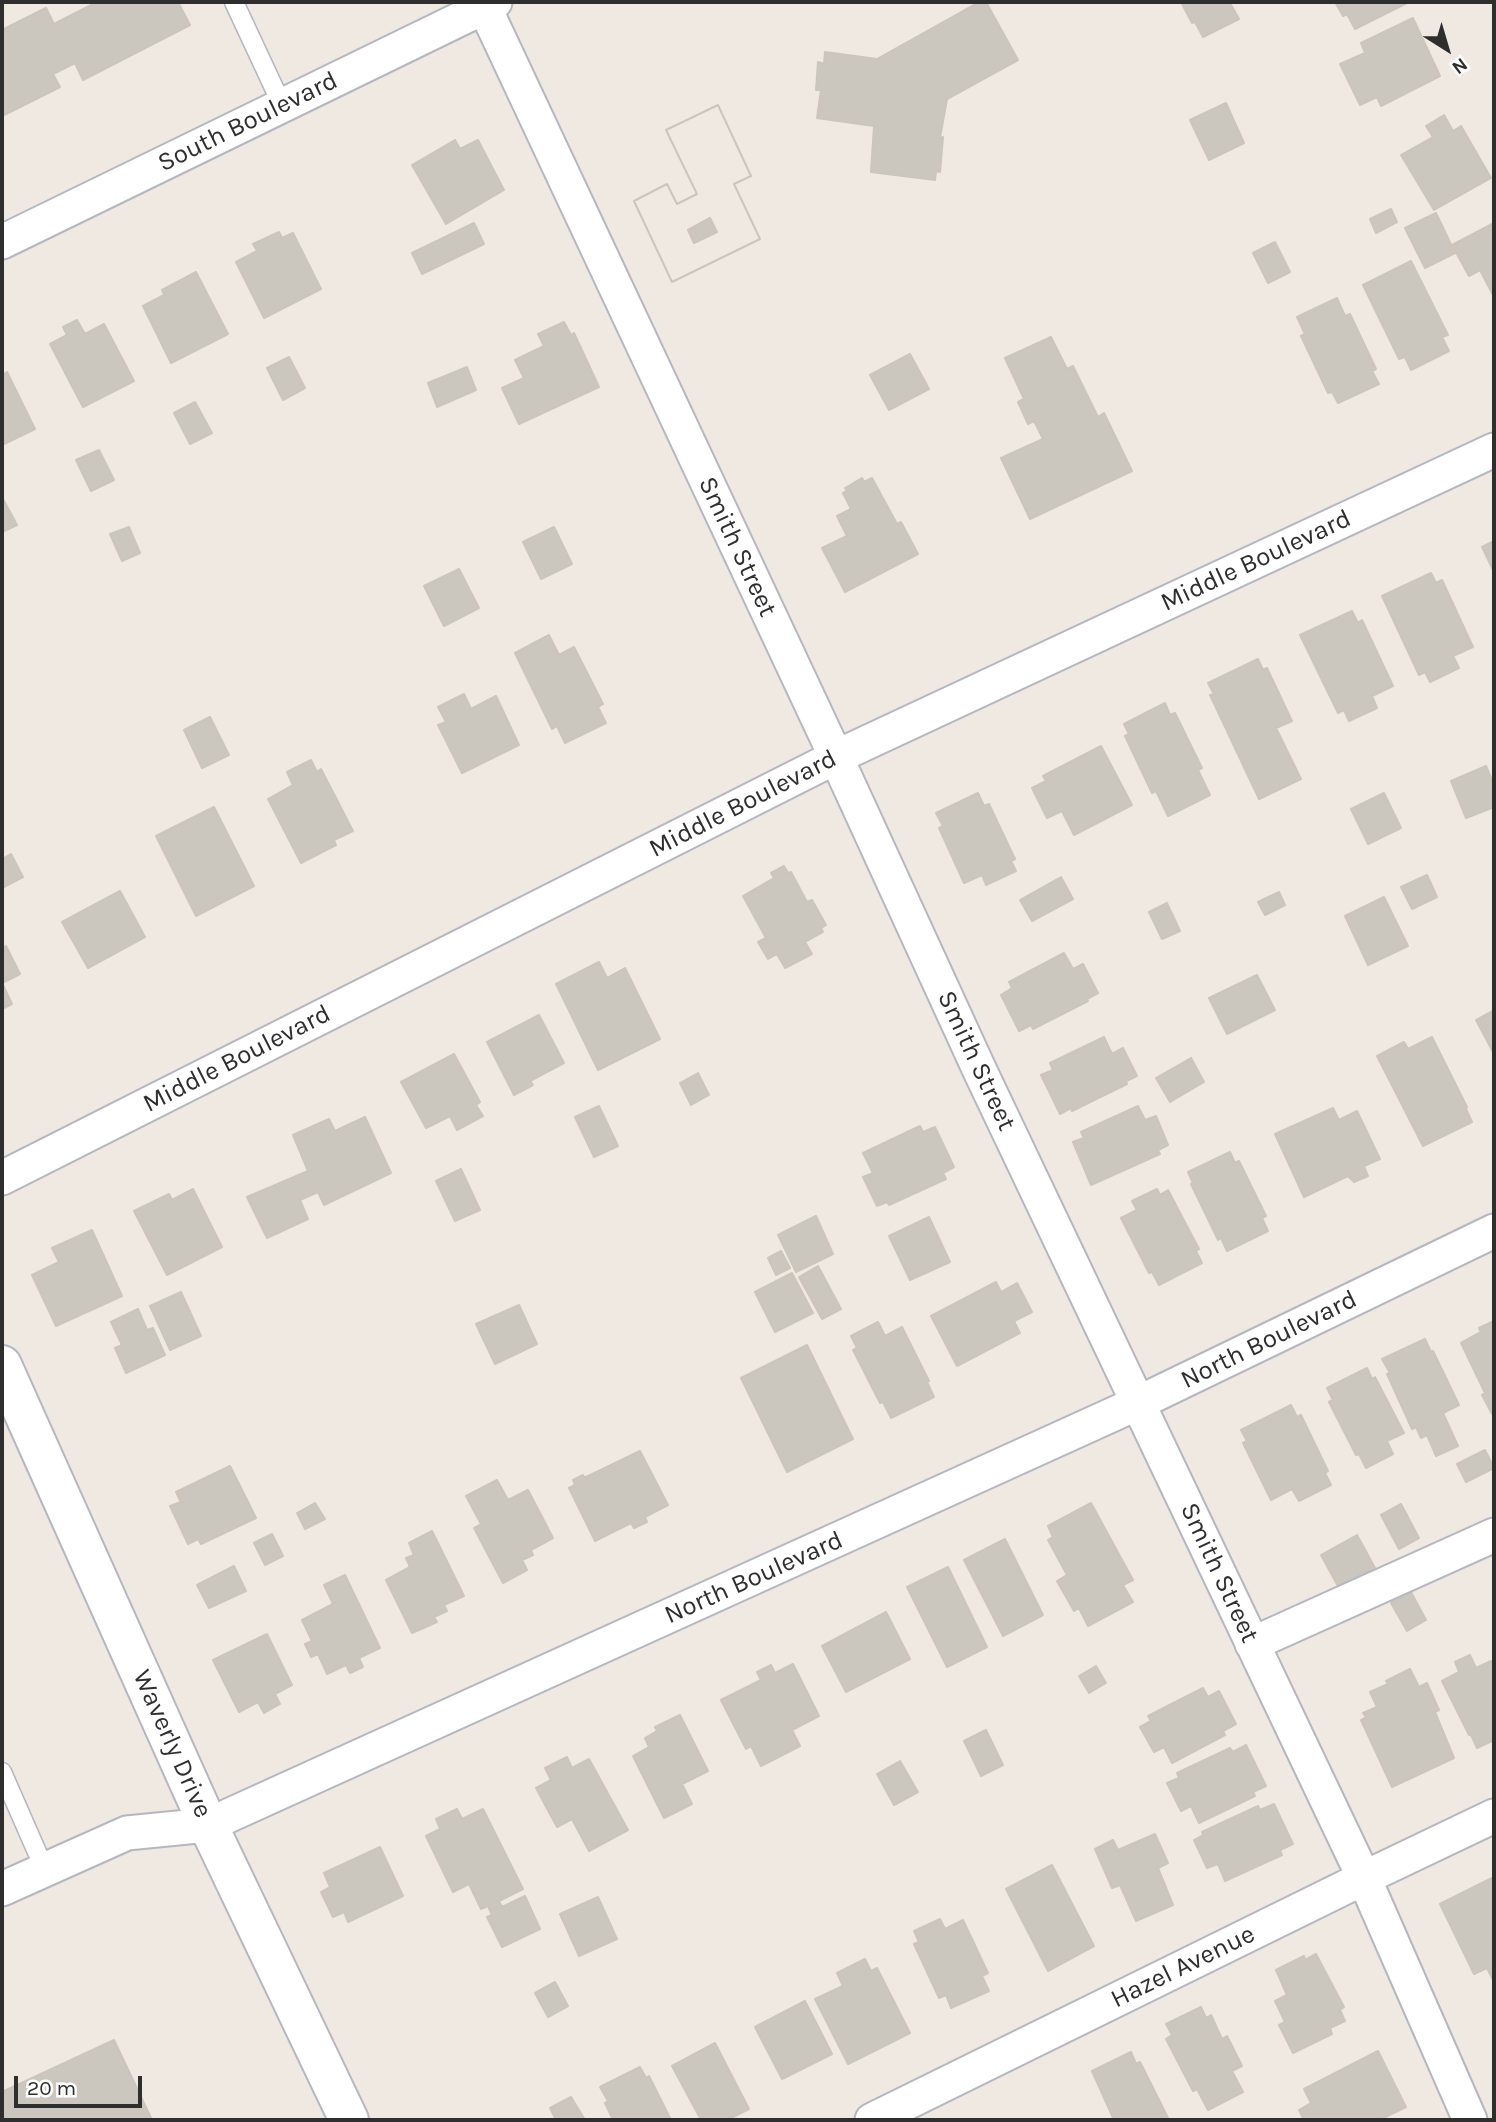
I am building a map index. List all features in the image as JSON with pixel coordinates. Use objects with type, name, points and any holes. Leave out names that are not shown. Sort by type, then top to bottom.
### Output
[{"type":"street","name":"South Boulevard","points":[[2,242],[487,3]]},
{"type":"street","name":"Smith Street","points":[[487,3],[980,1071],[1364,1878],[1470,2120]]},
{"type":"street","name":"Middle Boulevard","points":[[2,1178],[836,757],[1494,450]]},
{"type":"street","name":"North Boulevard","points":[[2,1888],[127,1833],[208,1825],[1138,1403],[1494,1231]]},
{"type":"street","name":"Waverly Drive","points":[[2,1365],[208,1825],[349,2120]]},
{"type":"street","points":[[1252,1644],[1494,1535]]},
{"type":"street","name":"Hazel Avenue","points":[[872,2120],[1494,1816]]},
{"type":"lane","points":[[234,2],[282,105]]},
{"type":"lane","points":[[2,1772],[44,1868]]},
{"type":"building","points":[[97,2],[178,2],[190,25],[83,80],[75,63],[53,74],[60,87],[2,116],[2,30],[46,8],[54,24]]},
{"type":"building","points":[[979,2],[986,2],[1018,60],[947,99],[940,138],[943,137],[940,172],[936,171],[935,180],[871,172],[874,126],[817,118],[821,90],[816,90],[818,62],[824,64],[825,52],[877,59]]},
{"type":"building","points":[[1181,2],[1232,2],[1230,3],[1239,19],[1203,37]]},
{"type":"building","points":[[1335,2],[1409,2],[1355,29],[1347,14],[1343,16]]},
{"type":"building","points":[[1413,18],[1440,76],[1381,106],[1377,97],[1360,105],[1340,64],[1365,53],[1361,43]]},
{"type":"building","points":[[1226,103],[1244,143],[1209,160],[1190,120]]},
{"type":"building","points":[[718,105],[751,176],[734,184],[760,239],[672,282],[634,201],[667,184],[677,204],[697,194],[666,130]],"holes":[[[710,218],[717,232],[694,243],[688,230]]]},
{"type":"building","points":[[718,105],[751,176],[734,184],[760,239],[672,282],[634,201],[667,184],[677,204],[697,194],[666,130]]},
{"type":"building","points":[[1444,115],[1453,131],[1461,126],[1491,178],[1434,210],[1401,155],[1433,137],[1426,126]]},
{"type":"building","points":[[455,140],[460,149],[478,140],[504,190],[446,224],[412,165]]},
{"type":"building","points":[[1391,209],[1397,222],[1376,233],[1370,219]]},
{"type":"building","points":[[1436,213],[1455,253],[1425,268],[1405,228]]},
{"type":"building","points":[[474,223],[484,244],[422,274],[412,253]]},
{"type":"building","points":[[1494,223],[1494,297],[1480,270],[1469,276],[1452,245]]},
{"type":"building","points":[[279,232],[282,238],[293,233],[321,289],[264,318],[236,262],[257,251],[253,244]]},
{"type":"building","points":[[1275,242],[1290,272],[1268,283],[1253,253]]},
{"type":"building","points":[[1411,261],[1448,335],[1442,337],[1449,351],[1411,370],[1405,357],[1399,359],[1363,285]]},
{"type":"building","points":[[196,272],[228,334],[171,363],[143,306],[164,295],[162,290]]},
{"type":"building","points":[[1337,298],[1345,316],[1350,314],[1376,369],[1372,371],[1379,384],[1338,403],[1332,392],[1328,393],[1301,336],[1305,334],[1297,317]]},
{"type":"building","points":[[77,320],[85,334],[104,324],[134,381],[83,407],[50,344],[67,335],[63,327]]},
{"type":"building","points":[[564,322],[571,335],[574,333],[599,387],[519,424],[502,388],[524,378],[515,360],[544,346],[538,334]]},
{"type":"building","points":[[1051,337],[1067,369],[1073,366],[1098,417],[1104,413],[1132,471],[1030,519],[1001,458],[1043,439],[1034,421],[1028,424],[1018,402],[1024,399],[1005,358]]},
{"type":"building","points":[[910,354],[929,389],[889,410],[870,375]]},
{"type":"building","points":[[289,357],[305,388],[283,400],[267,368]]},
{"type":"building","points":[[467,367],[476,390],[437,407],[428,383]]},
{"type":"building","points":[[7,372],[35,429],[2,445],[2,375]]},
{"type":"building","points":[[195,402],[212,433],[190,444],[174,413]]},
{"type":"building","points":[[99,450],[114,480],[91,491],[76,460]]},
{"type":"building","points":[[862,478],[864,482],[872,478],[897,524],[901,522],[918,554],[845,592],[822,548],[847,536],[837,516],[851,509],[843,493],[847,491],[845,488]]},
{"type":"building","points":[[2,497],[17,525],[2,532]]},
{"type":"building","points":[[129,527],[140,553],[122,561],[110,534]]},
{"type":"building","points":[[554,527],[572,564],[541,579],[523,542]]},
{"type":"building","points":[[1494,541],[1494,572],[1482,547]]},
{"type":"building","points":[[459,569],[479,608],[444,626],[424,586]]},
{"type":"building","points":[[1431,573],[1436,583],[1442,580],[1473,647],[1453,656],[1459,668],[1430,682],[1425,672],[1419,675],[1382,596]]},
{"type":"building","points":[[1352,611],[1358,623],[1362,620],[1393,686],[1372,696],[1377,708],[1349,721],[1344,710],[1338,713],[1300,635]]},
{"type":"building","points":[[549,635],[559,655],[574,647],[603,704],[598,707],[606,723],[565,743],[557,726],[552,729],[515,653]]},
{"type":"building","points":[[1258,659],[1263,670],[1267,668],[1292,721],[1276,728],[1301,779],[1259,799],[1210,695],[1214,694],[1208,683]]},
{"type":"building","points":[[464,694],[471,709],[496,696],[519,745],[462,773],[438,725],[446,722],[438,707]]},
{"type":"building","points":[[1165,703],[1170,715],[1175,713],[1202,768],[1198,770],[1210,795],[1168,816],[1156,791],[1152,793],[1125,736],[1129,734],[1124,724]]},
{"type":"building","points":[[210,717],[229,755],[202,768],[184,730]]},
{"type":"building","points":[[1101,746],[1132,805],[1074,835],[1062,811],[1047,818],[1032,788],[1046,781],[1043,776]]},
{"type":"building","points":[[311,760],[317,772],[321,769],[353,831],[334,840],[336,845],[301,863],[268,799],[293,785],[287,772]]},
{"type":"building","points":[[1486,766],[1494,785],[1494,807],[1466,818],[1451,781]]},
{"type":"building","points":[[978,793],[984,806],[989,804],[1015,859],[1011,861],[1016,871],[986,885],[982,875],[964,883],[939,828],[943,826],[936,813]]},
{"type":"building","points":[[1384,793],[1401,828],[1368,844],[1351,809]]},
{"type":"building","points":[[214,807],[254,886],[196,916],[156,836]]},
{"type":"building","points":[[11,854],[23,877],[2,888],[2,859]]},
{"type":"building","points":[[784,866],[788,873],[791,872],[807,902],[812,900],[826,925],[821,928],[823,932],[805,942],[812,954],[785,968],[777,954],[768,959],[758,942],[766,938],[743,896],[774,878],[771,873]]},
{"type":"building","points":[[1427,875],[1437,897],[1412,909],[1401,887]]},
{"type":"building","points":[[1061,877],[1073,899],[1032,921],[1020,900]]},
{"type":"building","points":[[120,891],[145,937],[88,968],[62,922]]},
{"type":"building","points":[[1279,892],[1285,905],[1265,915],[1258,902]]},
{"type":"building","points":[[1384,897],[1408,946],[1368,965],[1345,916]]},
{"type":"building","points":[[1167,903],[1180,931],[1162,939],[1149,912]]},
{"type":"building","points":[[6,946],[20,974],[2,983],[2,949]]},
{"type":"building","points":[[1064,953],[1073,969],[1083,964],[1098,993],[1087,999],[1088,1001],[1033,1029],[1031,1025],[1019,1031],[1001,995],[1012,988],[1009,982]]},
{"type":"building","points":[[599,962],[607,978],[625,968],[660,1039],[598,1070],[556,984]]},
{"type":"building","points":[[1257,975],[1275,1010],[1227,1034],[1209,998]]},
{"type":"building","points":[[2,983],[12,1004],[2,1009]]},
{"type":"building","points":[[1494,1010],[1494,1054],[1476,1020]]},
{"type":"building","points":[[539,1015],[564,1063],[530,1081],[533,1085],[514,1095],[487,1042]]},
{"type":"building","points":[[1104,1037],[1112,1054],[1123,1048],[1137,1076],[1126,1081],[1127,1084],[1072,1111],[1071,1108],[1060,1114],[1041,1075],[1053,1070],[1050,1063]]},
{"type":"building","points":[[1432,1037],[1472,1122],[1423,1146],[1377,1056],[1404,1042],[1408,1049]]},
{"type":"building","points":[[454,1054],[480,1102],[476,1105],[483,1116],[457,1130],[450,1116],[426,1128],[401,1082]]},
{"type":"building","points":[[1191,1058],[1204,1082],[1170,1102],[1156,1078]]},
{"type":"building","points":[[698,1073],[709,1095],[691,1105],[680,1083]]},
{"type":"building","points":[[599,1106],[618,1146],[594,1157],[575,1117]]},
{"type":"building","points":[[1138,1106],[1145,1120],[1156,1116],[1168,1145],[1158,1150],[1160,1154],[1091,1185],[1073,1142],[1084,1138],[1081,1132]]},
{"type":"building","points":[[1333,1108],[1339,1120],[1357,1111],[1380,1159],[1364,1166],[1368,1176],[1354,1182],[1348,1176],[1304,1197],[1275,1134]]},
{"type":"building","points":[[365,1117],[391,1173],[324,1205],[318,1192],[300,1200],[308,1219],[267,1238],[247,1197],[308,1171],[293,1135],[329,1119],[335,1131]]},
{"type":"building","points":[[920,1126],[923,1132],[935,1127],[954,1167],[943,1173],[946,1179],[889,1205],[887,1202],[877,1206],[863,1177],[873,1173],[863,1153]]},
{"type":"building","points":[[1230,1152],[1235,1163],[1239,1161],[1266,1216],[1262,1218],[1268,1231],[1227,1251],[1221,1238],[1218,1240],[1188,1172]]},
{"type":"building","points":[[461,1169],[480,1210],[455,1221],[436,1181]]},
{"type":"building","points":[[193,1189],[222,1247],[167,1275],[134,1211],[169,1194],[172,1200]]},
{"type":"building","points":[[1157,1189],[1160,1195],[1168,1190],[1199,1249],[1196,1251],[1202,1263],[1159,1285],[1152,1272],[1149,1273],[1121,1218],[1137,1210],[1132,1201]]},
{"type":"building","points":[[816,1216],[833,1254],[796,1272],[778,1235]]},
{"type":"building","points":[[929,1217],[950,1262],[910,1280],[889,1236]]},
{"type":"building","points":[[92,1230],[122,1296],[56,1326],[32,1275],[59,1262],[52,1248]]},
{"type":"building","points":[[781,1251],[790,1268],[776,1275],[768,1258]]},
{"type":"building","points":[[818,1266],[841,1309],[822,1319],[799,1277]]},
{"type":"building","points":[[792,1273],[813,1313],[775,1332],[755,1292]]},
{"type":"building","points":[[996,1282],[1001,1292],[1017,1283],[1032,1312],[1014,1321],[1020,1333],[957,1366],[931,1316]]},
{"type":"building","points":[[181,1292],[201,1336],[170,1350],[150,1306]]},
{"type":"building","points":[[519,1305],[537,1344],[495,1364],[476,1324]]},
{"type":"building","points":[[138,1309],[147,1330],[153,1328],[165,1355],[126,1373],[115,1348],[122,1345],[111,1322]]},
{"type":"building","points":[[1494,1321],[1492,1414],[1461,1343],[1481,1332],[1479,1328]]},
{"type":"building","points":[[878,1322],[885,1336],[902,1327],[929,1381],[927,1382],[934,1397],[891,1418],[883,1402],[880,1403],[853,1350],[857,1348],[851,1336]]},
{"type":"building","points":[[1425,1339],[1459,1405],[1443,1413],[1458,1446],[1436,1456],[1427,1435],[1421,1438],[1416,1427],[1412,1429],[1382,1359]]},
{"type":"building","points":[[807,1345],[853,1439],[787,1472],[741,1378]]},
{"type":"building","points":[[1367,1368],[1372,1379],[1375,1377],[1404,1433],[1387,1441],[1393,1454],[1366,1468],[1359,1454],[1356,1455],[1329,1402],[1333,1400],[1327,1388]]},
{"type":"building","points":[[1291,1405],[1297,1417],[1301,1415],[1328,1471],[1325,1473],[1331,1485],[1299,1501],[1292,1489],[1271,1500],[1243,1443],[1247,1441],[1241,1430]]},
{"type":"building","points":[[1485,1450],[1494,1468],[1466,1482],[1457,1464]]},
{"type":"building","points":[[640,1451],[668,1505],[645,1517],[647,1522],[634,1528],[631,1523],[595,1541],[569,1488],[575,1485],[573,1480],[583,1475],[584,1478]]},
{"type":"building","points":[[230,1466],[256,1518],[201,1544],[198,1539],[188,1544],[170,1506],[181,1502],[176,1492]]},
{"type":"building","points":[[497,1480],[508,1500],[528,1490],[553,1538],[531,1550],[533,1555],[522,1560],[527,1570],[503,1583],[474,1528],[481,1524],[466,1496]]},
{"type":"building","points":[[315,1503],[325,1519],[305,1529],[297,1513]]},
{"type":"building","points":[[1091,1503],[1133,1580],[1123,1585],[1133,1602],[1088,1626],[1079,1608],[1074,1611],[1057,1581],[1067,1575],[1048,1540],[1053,1537],[1048,1526]]},
{"type":"building","points":[[1401,1504],[1419,1538],[1399,1549],[1381,1515]]},
{"type":"building","points":[[432,1531],[464,1596],[444,1605],[447,1611],[434,1617],[437,1622],[412,1633],[386,1580],[410,1567],[406,1558],[414,1555],[409,1543]]},
{"type":"building","points":[[272,1534],[283,1556],[265,1565],[254,1543]]},
{"type":"building","points":[[1357,1535],[1375,1568],[1339,1588],[1321,1555]]},
{"type":"building","points":[[1005,1539],[1043,1615],[1003,1636],[964,1560]]},
{"type":"building","points":[[234,1566],[246,1591],[209,1608],[197,1585]]},
{"type":"building","points":[[948,1567],[987,1647],[947,1667],[907,1587]]},
{"type":"building","points":[[345,1575],[380,1648],[359,1658],[363,1667],[350,1673],[346,1665],[327,1674],[318,1654],[311,1657],[305,1644],[312,1641],[302,1620],[333,1604],[324,1585]]},
{"type":"building","points":[[1411,1592],[1426,1620],[1407,1631],[1391,1603]]},
{"type":"building","points":[[886,1612],[910,1659],[846,1692],[822,1646]]},
{"type":"building","points":[[267,1634],[292,1685],[275,1694],[280,1704],[264,1713],[258,1702],[239,1712],[213,1660]]},
{"type":"building","points":[[1470,1655],[1476,1668],[1491,1661],[1494,1668],[1494,1740],[1477,1748],[1442,1681],[1459,1672],[1455,1662]]},
{"type":"building","points":[[793,1664],[819,1716],[792,1730],[800,1746],[761,1766],[751,1746],[746,1749],[721,1700],[761,1680],[757,1672],[771,1665],[775,1673]]},
{"type":"building","points":[[1096,1666],[1106,1683],[1089,1693],[1079,1676]]},
{"type":"building","points":[[1410,1669],[1419,1687],[1427,1683],[1439,1710],[1435,1712],[1454,1758],[1392,1787],[1361,1720],[1366,1717],[1363,1713],[1377,1707],[1370,1692]]},
{"type":"building","points":[[1203,1688],[1208,1697],[1219,1691],[1236,1724],[1223,1731],[1225,1735],[1172,1763],[1164,1747],[1154,1752],[1140,1727],[1151,1721],[1148,1716]]},
{"type":"building","points":[[680,1715],[708,1771],[682,1784],[692,1804],[664,1818],[633,1756],[649,1747],[645,1738],[657,1731],[655,1727]]},
{"type":"building","points":[[986,1730],[1003,1765],[981,1776],[964,1741]]},
{"type":"building","points":[[1246,1745],[1266,1786],[1253,1792],[1255,1796],[1199,1823],[1191,1806],[1181,1811],[1167,1783],[1179,1778],[1177,1773],[1230,1748],[1233,1752]]},
{"type":"building","points":[[567,1757],[572,1768],[589,1759],[628,1830],[589,1851],[572,1819],[557,1827],[536,1788],[551,1780],[545,1768]]},
{"type":"building","points":[[900,1761],[918,1792],[894,1805],[877,1774]]},
{"type":"building","points":[[1274,1804],[1293,1844],[1280,1850],[1282,1855],[1225,1881],[1218,1864],[1207,1868],[1194,1840],[1203,1835],[1202,1832],[1258,1806],[1260,1810]]},
{"type":"building","points":[[457,1809],[462,1819],[483,1809],[523,1889],[499,1901],[502,1907],[525,1896],[540,1929],[502,1947],[487,1917],[492,1915],[488,1906],[481,1909],[469,1884],[453,1892],[426,1836],[440,1829],[436,1819]]},
{"type":"building","points":[[1155,1834],[1168,1863],[1158,1868],[1173,1905],[1136,1921],[1120,1885],[1112,1888],[1095,1849],[1113,1840],[1118,1850]]},
{"type":"building","points":[[380,1847],[403,1896],[348,1922],[344,1912],[333,1917],[321,1892],[330,1887],[324,1873]]},
{"type":"building","points":[[1052,1865],[1094,1946],[1048,1971],[1006,1889]]},
{"type":"building","points":[[1494,1877],[1494,1982],[1487,1968],[1474,1974],[1440,1904]]},
{"type":"building","points":[[598,1897],[617,1939],[579,1956],[560,1914]]},
{"type":"building","points":[[940,1919],[945,1929],[963,1920],[988,1973],[982,1976],[989,1991],[951,2008],[946,1995],[939,1998],[914,1944],[919,1942],[914,1931]]},
{"type":"building","points":[[1316,1954],[1344,2007],[1340,2010],[1345,2021],[1330,2028],[1332,2034],[1293,2053],[1279,2025],[1285,2022],[1275,2001],[1287,1995],[1276,1970],[1304,1956],[1305,1960]]},
{"type":"building","points":[[865,1959],[871,1971],[877,1968],[910,2033],[848,2064],[815,1999],[843,1986],[837,1973]]},
{"type":"building","points":[[555,1982],[568,2006],[548,2017],[535,1993]]},
{"type":"building","points":[[805,2001],[832,2054],[782,2079],[755,2027]]},
{"type":"building","points":[[1201,2007],[1206,2018],[1211,2015],[1222,2039],[1227,2036],[1242,2066],[1232,2071],[1243,2092],[1208,2110],[1197,2089],[1193,2091],[1166,2039],[1172,2035],[1166,2024]]},
{"type":"building","points":[[114,2040],[152,2120],[2,2120],[2,2092]]},
{"type":"building","points":[[715,2043],[749,2109],[727,2120],[704,2120],[702,2116],[700,2118],[672,2066]]},
{"type":"building","points":[[1378,2051],[1406,2107],[1379,2120],[1304,2120],[1299,2110],[1311,2103],[1304,2089]]},
{"type":"building","points":[[1131,2052],[1136,2064],[1140,2062],[1169,2120],[1114,2120],[1092,2071]]},
{"type":"building","points":[[640,2067],[646,2078],[649,2076],[671,2120],[613,2120],[605,2103],[608,2101],[600,2087]]},
{"type":"building","points":[[571,2097],[585,2120],[556,2120],[550,2108]]}]
